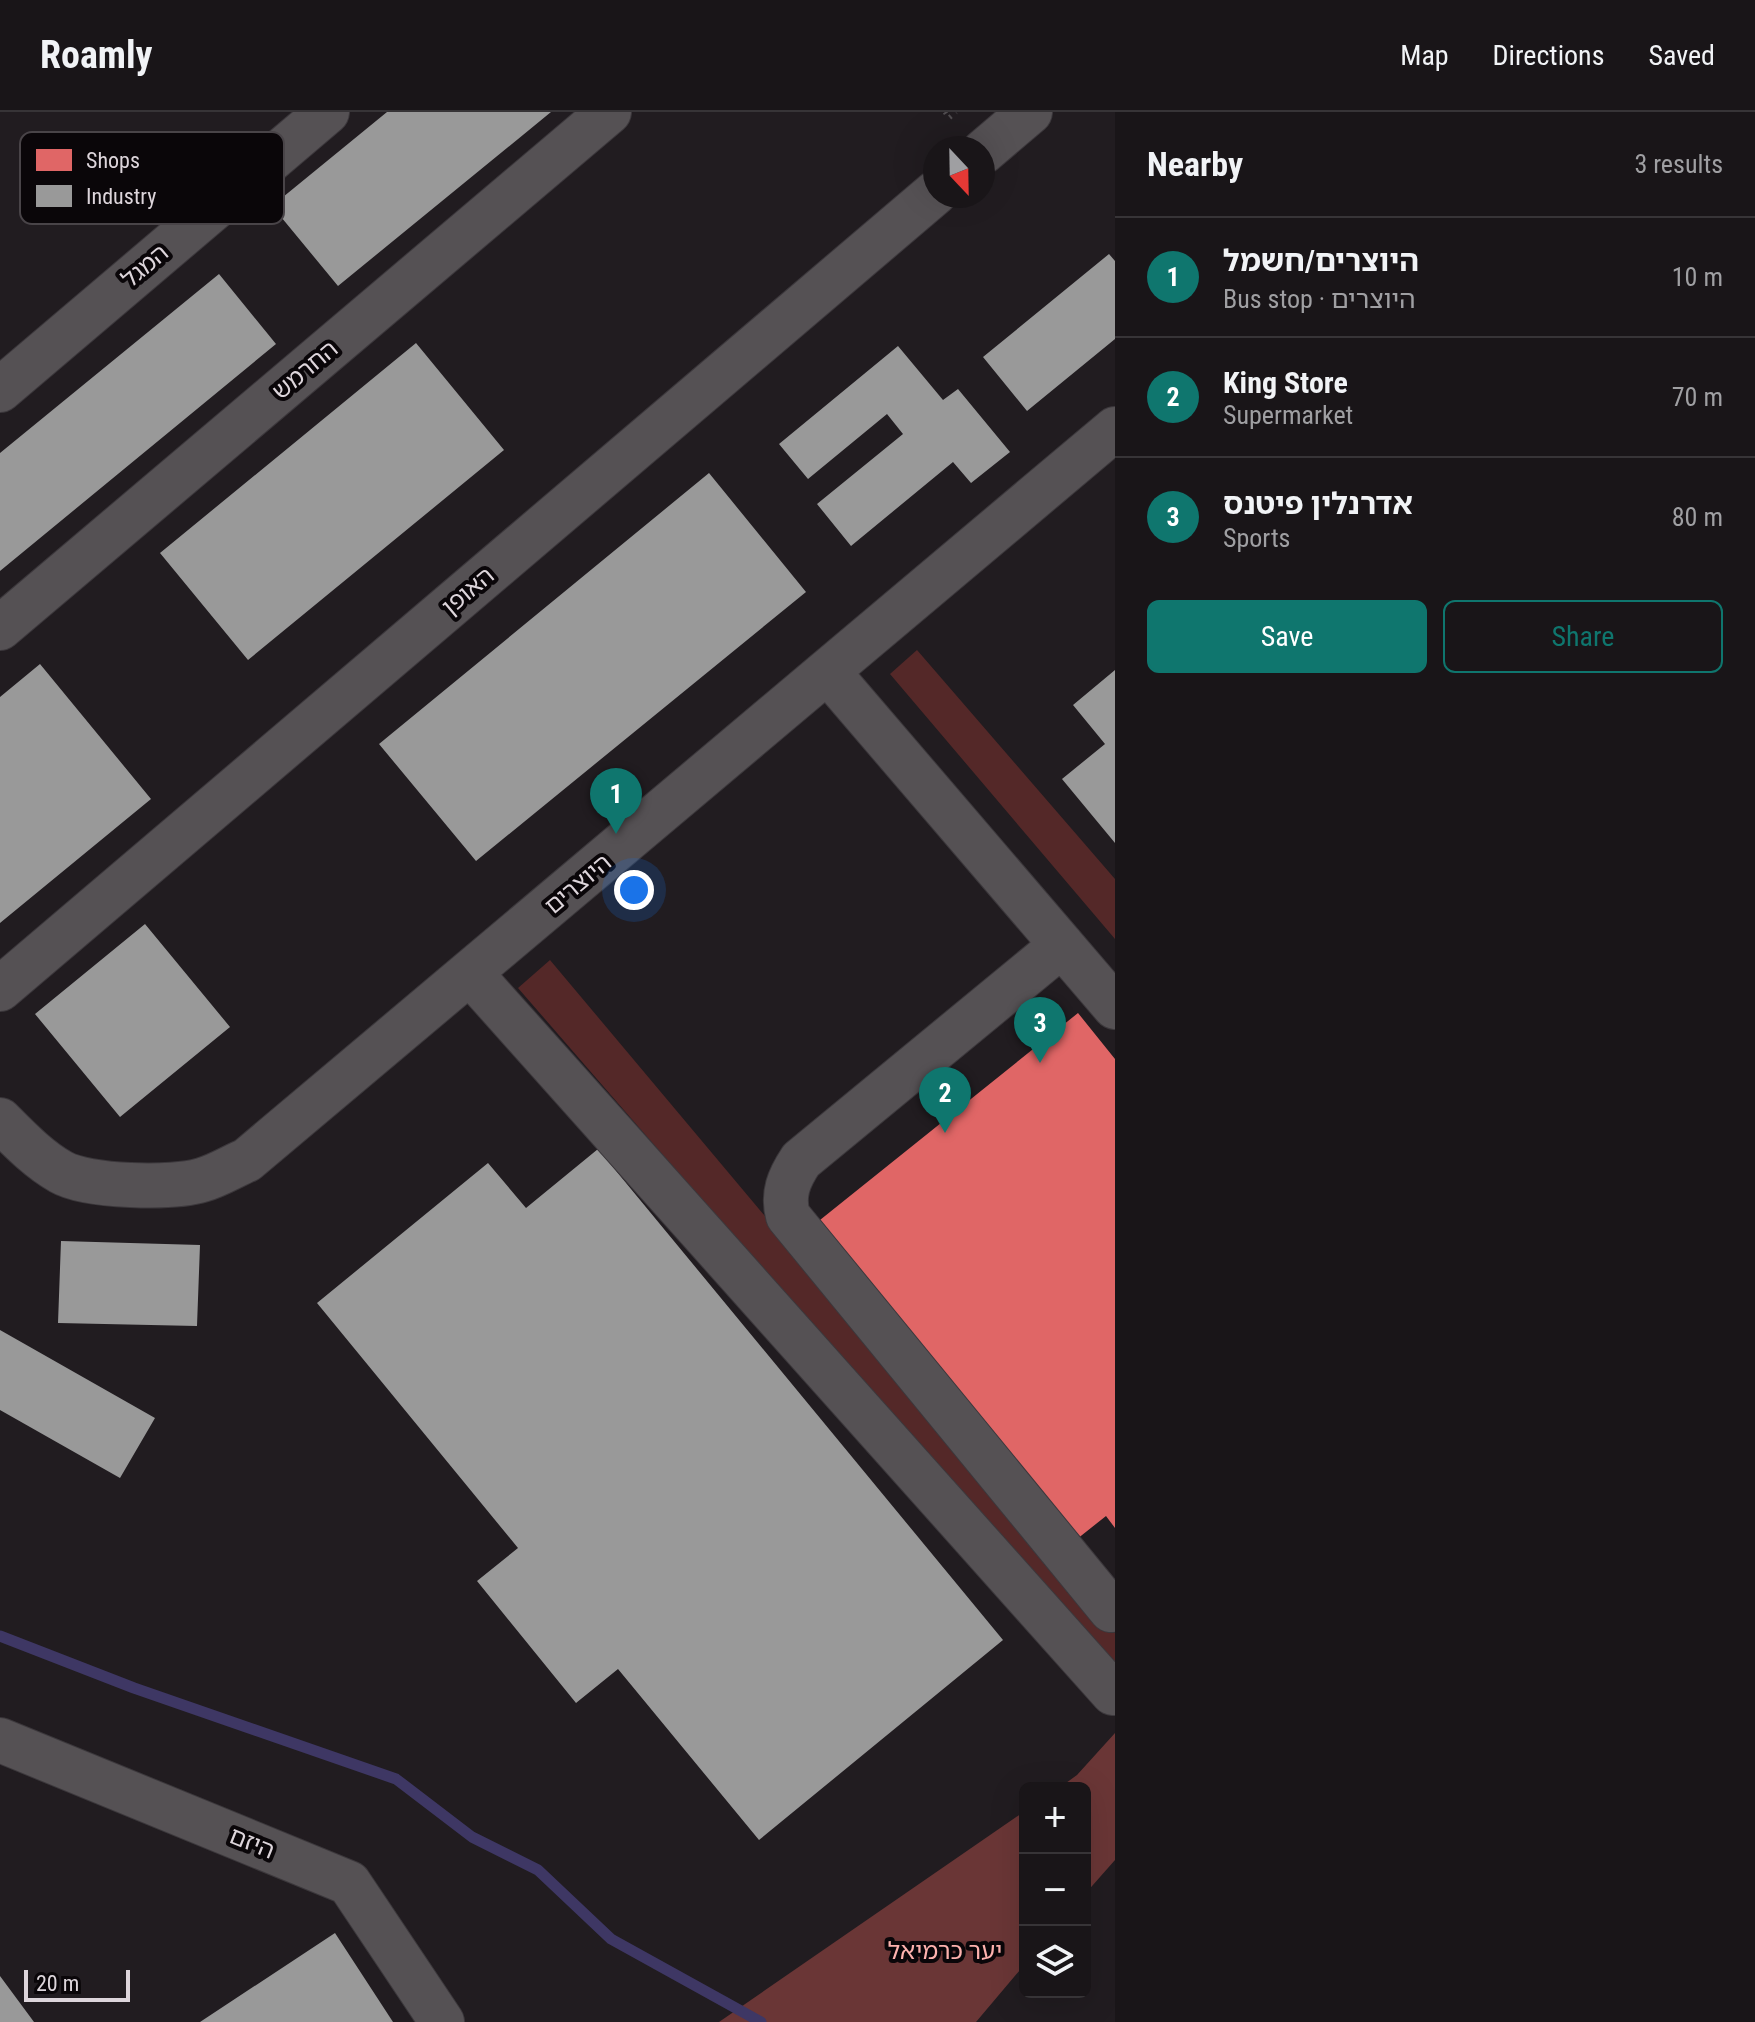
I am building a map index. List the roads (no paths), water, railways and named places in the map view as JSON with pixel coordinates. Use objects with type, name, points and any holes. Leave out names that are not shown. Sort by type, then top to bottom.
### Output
[{"type":"street","name":"המגל","points":[[284,149],[327,112]]},
{"type":"street","name":"החרמש","points":[[0,628],[609,112]]},
{"type":"street","points":[[995,142],[1030,112]]},
{"type":"street","name":"האופן","points":[[0,989],[923,203]]},
{"type":"street","name":"המגל","points":[[0,390],[195,224]]},
{"type":"street","name":"היוצרים","points":[[0,1120],[29,1148],[64,1174],[150,1187],[202,1180],[247,1160],[1115,429]]},
{"type":"street","points":[[828,672],[1115,1007]]},
{"type":"street","points":[[1062,945],[811,1150],[791,1175],[785,1204],[788,1216],[1113,1608]]},
{"type":"street","points":[[471,974],[1113,1693]]},
{"type":"street","name":"היזם","points":[[0,1740],[349,1883],[442,2022]]},
{"type":"waterway","points":[[0,1636],[134,1688],[396,1779],[472,1837],[538,1870],[611,1939],[761,2022]]},
{"type":"place","name":"היוצרים/חשמל","points":[[616,834]]},
{"type":"place","name":"אדרנלין פיטנס","points":[[1040,1063]]},
{"type":"place","name":"King Store","points":[[945,1133]]},
{"type":"park label","name":"יער כרמיאל","points":[[945,1951]]}]
